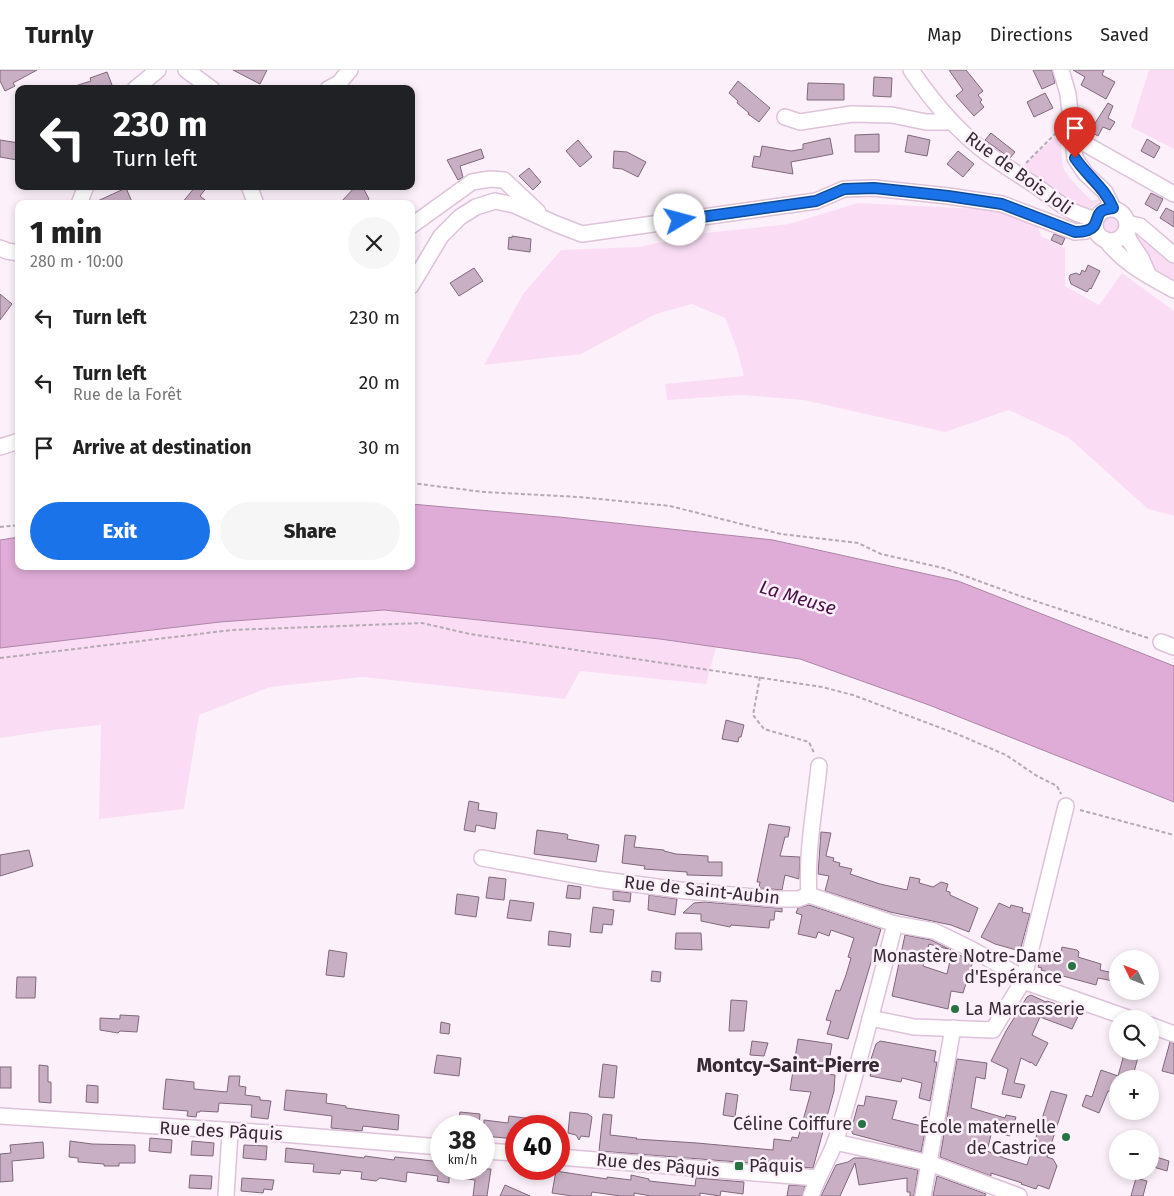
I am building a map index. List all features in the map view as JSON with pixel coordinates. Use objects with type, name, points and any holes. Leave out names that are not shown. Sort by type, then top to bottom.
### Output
[{"type":"street","points":[[141,85],[158,70]]},
{"type":"street","points":[[186,70],[207,85]]},
{"type":"street","points":[[335,85],[350,70]]},
{"type":"street","name":"Rue de Bois Joli","points":[[911,70],[951,122],[987,154],[1016,172],[1068,211],[1095,222]]},
{"type":"street","points":[[1061,70],[1068,94],[1075,158],[1085,173],[1105,192],[1113,208],[1122,213],[1127,226],[1129,240],[1141,258],[1149,276]]},
{"type":"street","points":[[785,117],[800,122],[852,114],[892,115],[926,122],[951,122]]},
{"type":"street","points":[[1073,137],[1174,194]]},
{"type":"street","points":[[415,223],[472,182],[490,179],[504,180],[548,221]]},
{"type":"street","points":[[415,279],[441,236],[460,217],[476,207],[495,201],[514,205],[582,234],[816,201],[844,189],[874,188],[1002,204],[1075,232],[1086,232],[1102,211],[1113,208]]},
{"type":"street","points":[[1095,222],[1098,235],[1106,240],[1122,258],[1134,268],[1174,290]]},
{"type":"street","points":[[1106,240],[1116,240],[1124,235],[1127,226]]},
{"type":"street","points":[[1127,226],[1140,226],[1174,255]]},
{"type":"street","points":[[0,248],[15,252]]},
{"type":"street","points":[[0,447],[15,442]]},
{"type":"street","points":[[809,895],[809,843],[814,819],[820,766]]},
{"type":"street","points":[[870,1018],[914,1027],[993,1030],[1023,981],[1066,806]]},
{"type":"street","name":"Rue de Saint-Aubin","points":[[482,858],[597,879],[687,891],[778,899],[798,899],[809,895],[895,924],[934,931],[1016,974],[1023,981],[1109,1011]]},
{"type":"street","points":[[811,1196],[817,1178],[835,1142],[895,924]]},
{"type":"street","points":[[923,1196],[953,1028]]},
{"type":"street","points":[[1159,1028],[1174,1034]]},
{"type":"street","name":"Rue des Pâquis","points":[[0,1116],[230,1132],[270,1133],[430,1146]]},
{"type":"street","points":[[226,1196],[230,1132]]},
{"type":"street","points":[[835,1142],[929,1163],[1019,1196]]},
{"type":"street","name":"Rue des Pâquis","points":[[570,1158],[817,1178]]},
{"type":"path","points":[[1016,172],[1071,119]]},
{"type":"path","points":[[415,483],[484,492],[579,497],[670,506],[782,534],[858,543],[880,554],[943,568],[1020,596],[1167,644]]},
{"type":"path","points":[[0,527],[15,525]]},
{"type":"path","points":[[0,658],[232,630],[422,623],[470,634],[760,677],[822,687],[853,695],[1006,754],[1037,776],[1057,786],[1066,806],[1174,835]]},
{"type":"path","points":[[760,677],[753,715],[764,729],[809,742],[820,766]]},
{"type":"shaded area","points":[[1149,70],[1174,70],[1174,149],[1131,127]]},
{"type":"shaded area","points":[[1057,135],[1061,143],[1063,167],[1067,175],[1092,201],[1100,199],[1088,209],[1078,207],[1023,166]]},
{"type":"shaded area","points":[[858,203],[1001,210],[1037,224],[1041,236],[1065,248],[1065,286],[1099,305],[1122,273],[1174,311],[1174,516],[1148,509],[1069,438],[1009,410],[945,432],[804,400],[741,395],[667,400],[665,384],[744,376],[737,349],[725,318],[692,304],[656,314],[581,354],[484,365],[523,294],[561,250],[639,247],[705,233],[789,224]]},
{"type":"shaded area","points":[[1111,217],[1117,219],[1119,225],[1117,231],[1111,233],[1105,231],[1103,225],[1105,219]]},
{"type":"shaded area","points":[[1139,230],[1174,260],[1174,280],[1154,268],[1134,240]]},
{"type":"shaded area","points":[[384,610],[660,639],[716,647],[706,684],[580,671],[565,699],[363,677],[270,687],[199,715],[184,809],[99,819],[101,725],[0,738],[0,648],[220,622]]},
{"type":"water","name":"La Meuse","points":[[415,504],[559,517],[773,540],[958,581],[1174,666],[1174,802],[929,705],[800,659],[660,639],[384,610],[220,622],[0,648],[0,540],[15,538],[15,570],[415,570]]},
{"type":"building","points":[[0,70],[37,70],[13,83],[15,86],[5,91],[0,81]]},
{"type":"building","points":[[233,70],[267,70],[260,84]]},
{"type":"building","points":[[949,70],[966,70],[983,91],[978,95],[984,107],[974,116],[956,96],[963,90]]},
{"type":"building","points":[[1033,70],[1052,70],[1055,83],[1042,89]]},
{"type":"building","points":[[1073,70],[1104,70],[1102,75],[1115,82],[1106,99],[1081,85],[1085,77]]},
{"type":"building","points":[[107,72],[112,85],[78,85],[91,81],[90,78]]},
{"type":"building","points":[[874,77],[892,78],[891,97],[873,96]]},
{"type":"building","points":[[738,81],[770,108],[759,122],[748,114],[729,93]]},
{"type":"building","points":[[808,83],[844,84],[844,100],[807,100]]},
{"type":"building","points":[[1045,93],[1053,108],[1034,117],[1027,102]]},
{"type":"building","points":[[1108,103],[1113,106],[1108,118],[1115,122],[1110,130],[1103,127],[1098,136],[1090,131]]},
{"type":"building","points":[[991,133],[1015,152],[1010,158],[985,140]]},
{"type":"building","points":[[879,134],[879,152],[855,152],[855,135]]},
{"type":"building","points":[[908,135],[930,140],[927,156],[905,152]]},
{"type":"building","points":[[830,138],[833,154],[791,162],[793,174],[752,167],[754,156],[760,157],[762,146],[791,151],[803,149],[803,144]]},
{"type":"building","points":[[1147,139],[1160,147],[1154,158],[1141,151]]},
{"type":"building","points":[[0,140],[15,142],[15,160],[0,157]]},
{"type":"building","points":[[578,140],[592,157],[580,167],[566,151]]},
{"type":"building","points":[[481,149],[484,158],[460,166],[463,177],[458,180],[447,160]]},
{"type":"building","points":[[614,151],[627,152],[646,162],[638,177],[622,169],[613,168]]},
{"type":"building","points":[[958,151],[974,164],[963,177],[947,164]]},
{"type":"building","points":[[529,168],[541,182],[533,190],[519,176]]},
{"type":"building","points":[[122,190],[127,190],[131,200],[100,200]]},
{"type":"building","points":[[193,190],[205,190],[200,196],[205,200],[184,200]]},
{"type":"building","points":[[352,190],[364,190],[369,199],[368,200],[343,200]]},
{"type":"building","points":[[1151,193],[1163,199],[1157,211],[1145,204]]},
{"type":"building","points":[[1166,208],[1174,212],[1174,227],[1160,218]]},
{"type":"building","points":[[1054,234],[1065,238],[1062,245],[1051,240]]},
{"type":"building","points":[[512,236],[531,239],[530,252],[508,249],[509,237],[512,238]]},
{"type":"building","points":[[1088,265],[1100,271],[1091,289],[1087,292],[1071,284],[1069,278],[1070,275],[1076,273],[1080,275],[1082,270],[1085,272]]},
{"type":"building","points":[[474,268],[483,281],[459,296],[450,283]]},
{"type":"building","points":[[0,294],[12,304],[0,320]]},
{"type":"building","points":[[726,720],[744,725],[738,742],[722,739]]},
{"type":"building","points":[[469,801],[479,803],[478,810],[497,813],[495,829],[476,825],[475,832],[464,830]]},
{"type":"building","points":[[769,824],[790,827],[780,856],[800,857],[799,879],[785,875],[782,890],[759,888],[760,882],[757,882]]},
{"type":"building","points":[[537,830],[566,834],[568,835],[567,839],[599,845],[596,862],[534,854]]},
{"type":"building","points":[[821,832],[831,833],[826,856],[834,858],[833,861],[840,863],[839,866],[852,869],[850,874],[880,884],[907,890],[910,877],[920,879],[919,883],[933,887],[941,882],[948,884],[946,891],[950,892],[950,895],[978,908],[969,932],[951,925],[890,912],[825,891],[829,876],[818,874]]},
{"type":"building","points":[[625,835],[636,836],[634,847],[664,850],[676,854],[708,856],[708,862],[722,862],[722,876],[687,875],[687,872],[644,869],[645,866],[622,863]]},
{"type":"building","points":[[29,850],[33,866],[0,876],[0,855]]},
{"type":"building","points":[[489,877],[506,879],[504,900],[486,898]]},
{"type":"building","points":[[568,885],[581,887],[580,899],[566,898]]},
{"type":"building","points":[[613,891],[631,893],[630,902],[613,900]]},
{"type":"building","points":[[457,894],[479,897],[476,917],[455,914]]},
{"type":"building","points":[[649,895],[677,899],[675,915],[648,910]]},
{"type":"building","points":[[510,900],[534,903],[531,921],[507,918]]},
{"type":"building","points":[[705,902],[782,908],[782,912],[775,911],[774,920],[770,920],[769,928],[731,925],[730,927],[701,921],[701,914],[683,913],[694,903]]},
{"type":"building","points":[[999,903],[1010,908],[1011,905],[1023,908],[1022,912],[1030,914],[1020,951],[995,944],[981,937]]},
{"type":"building","points":[[809,905],[881,929],[848,1039],[827,1034],[831,1021],[826,1020],[836,990],[840,991],[846,975],[851,958],[848,957],[854,938],[831,930],[829,936],[818,932],[816,938],[798,934],[802,915],[796,913],[798,908]]},
{"type":"building","points":[[593,907],[614,910],[612,925],[603,924],[602,933],[590,932]]},
{"type":"building","points":[[549,931],[571,934],[570,947],[548,945]]},
{"type":"building","points":[[676,933],[701,933],[702,950],[675,949]]},
{"type":"building","points":[[905,935],[931,940],[951,950],[929,944],[923,966],[947,974],[952,952],[973,961],[963,993],[951,991],[948,1009],[892,996]]},
{"type":"building","name":"Monastère Notre-Dame d'Espérance","points":[[1062,947],[1077,950],[1079,952],[1078,957],[1101,964],[1100,970],[1109,972],[1109,980],[1098,978],[1096,985],[1041,970],[1042,968],[1038,967],[1042,955],[1055,951],[1061,952]]},
{"type":"building","points":[[329,950],[347,953],[344,977],[326,975]]},
{"type":"building","points":[[652,971],[661,972],[660,982],[651,981]]},
{"type":"building","points":[[17,977],[36,977],[35,998],[16,998]]},
{"type":"building","points":[[1031,995],[1046,1002],[1080,1012],[1072,1029],[1040,1017],[1032,1035],[1048,1043],[1036,1066],[1021,1058],[1014,1083],[1025,1085],[1021,1098],[1002,1094],[1008,1069],[991,1061],[1006,1031],[1027,997]]},
{"type":"building","points":[[731,1000],[747,1001],[744,1031],[729,1031]]},
{"type":"building","points":[[120,1015],[139,1016],[137,1032],[120,1031],[118,1033],[100,1030],[100,1018],[120,1019]]},
{"type":"building","points":[[441,1022],[450,1024],[449,1034],[440,1033]]},
{"type":"building","points":[[798,1039],[832,1044],[827,1074],[835,1075],[834,1091],[813,1168],[599,1151],[603,1114],[612,1115],[610,1135],[636,1139],[773,1150],[774,1139],[791,1141],[792,1137],[798,1138],[811,1092],[790,1090]]},
{"type":"building","points":[[752,1041],[768,1043],[764,1056],[750,1055]]},
{"type":"building","points":[[880,1041],[936,1051],[934,1062],[937,1062],[930,1101],[919,1098],[922,1083],[902,1078],[901,1082],[870,1076],[873,1062],[870,1062],[876,1044]]},
{"type":"building","points":[[1170,1042],[1174,1043],[1174,1074],[1162,1071]]},
{"type":"building","points":[[437,1055],[461,1058],[459,1076],[434,1073]]},
{"type":"building","points":[[957,1059],[987,1063],[985,1079],[976,1077],[971,1108],[1005,1118],[1006,1115],[1016,1117],[1010,1136],[992,1131],[987,1151],[1004,1158],[1027,1165],[1051,1091],[1067,1095],[1047,1157],[1053,1159],[1057,1166],[1049,1189],[1038,1185],[1036,1189],[991,1173],[991,1176],[940,1157]]},
{"type":"building","points":[[1122,1060],[1137,1060],[1135,1070],[1120,1070]]},
{"type":"building","points":[[603,1064],[617,1066],[614,1098],[599,1097]]},
{"type":"building","points":[[39,1065],[48,1066],[48,1082],[51,1082],[51,1103],[39,1102]]},
{"type":"building","points":[[0,1067],[11,1067],[11,1088],[0,1088]]},
{"type":"building","points":[[1101,1070],[1109,1073],[1109,1091],[1099,1113],[1082,1106],[1086,1095],[1092,1097]]},
{"type":"building","points":[[229,1076],[240,1076],[239,1086],[246,1087],[245,1095],[271,1101],[268,1119],[251,1117],[252,1105],[219,1103],[218,1112],[200,1111],[197,1112],[196,1117],[187,1116],[188,1111],[163,1109],[166,1079],[194,1082],[194,1089],[227,1092]]},
{"type":"building","points":[[87,1085],[98,1086],[98,1103],[86,1102]]},
{"type":"building","points":[[286,1090],[327,1094],[326,1103],[346,1106],[346,1108],[399,1115],[398,1130],[363,1126],[362,1131],[331,1128],[332,1116],[284,1110]]},
{"type":"building","points":[[726,1093],[738,1095],[735,1117],[723,1115]]},
{"type":"building","points":[[866,1096],[897,1101],[892,1119],[926,1127],[921,1152],[853,1134],[851,1130],[858,1105],[864,1106]]},
{"type":"building","points":[[460,1112],[480,1114],[480,1115],[460,1115]]},
{"type":"building","points":[[570,1112],[588,1114],[592,1117],[589,1137],[581,1136],[579,1140],[576,1135],[570,1134]]},
{"type":"building","points":[[495,1121],[505,1123],[505,1138],[495,1137]]},
{"type":"building","points":[[150,1138],[172,1140],[171,1153],[149,1151]]},
{"type":"building","points":[[70,1141],[92,1144],[135,1145],[135,1163],[119,1163],[119,1166],[104,1166],[104,1164],[78,1162],[78,1158],[69,1157]]},
{"type":"building","points":[[192,1141],[214,1143],[213,1156],[191,1155]]},
{"type":"building","points":[[43,1142],[44,1158],[12,1161],[13,1181],[0,1182],[0,1154],[11,1153],[10,1145]]},
{"type":"building","points":[[244,1145],[267,1146],[266,1160],[243,1158]]},
{"type":"building","points":[[286,1148],[364,1158],[365,1156],[394,1160],[395,1157],[430,1161],[430,1175],[407,1172],[406,1182],[380,1178],[376,1181],[361,1179],[362,1172],[341,1170],[340,1174],[313,1172],[314,1164],[285,1162]]},
{"type":"building","points":[[854,1158],[865,1158],[918,1170],[914,1196],[910,1196],[910,1192],[907,1192],[907,1178],[859,1185],[855,1163],[840,1196],[821,1196],[836,1165],[848,1162]]},
{"type":"building","points":[[1159,1158],[1169,1161],[1167,1171],[1159,1169]]},
{"type":"building","points":[[570,1173],[607,1179],[607,1177],[631,1180],[631,1175],[649,1179],[649,1181],[695,1186],[696,1178],[744,1182],[743,1194],[721,1191],[720,1196],[700,1193],[700,1196],[651,1196],[634,1193],[634,1196],[621,1196],[592,1192],[591,1196],[572,1196],[552,1193],[554,1180],[570,1180]]},
{"type":"building","points":[[190,1175],[212,1176],[211,1189],[189,1188]]},
{"type":"building","points":[[937,1176],[986,1194],[985,1196],[933,1196]]},
{"type":"building","points":[[242,1178],[274,1180],[272,1190],[264,1189],[263,1193],[241,1191]]},
{"type":"building","points":[[449,1180],[449,1183],[437,1181]]},
{"type":"building","points":[[475,1180],[489,1180],[487,1196],[473,1196]]},
{"type":"building","points":[[1135,1180],[1147,1181],[1143,1196],[1131,1196]]},
{"type":"building","points":[[505,1185],[530,1196],[500,1196]]},
{"type":"building","points":[[789,1185],[805,1186],[802,1196],[787,1196]]},
{"type":"place","name":"Monastère Notre-Dame d'Espérance","points":[[1072,966]]},
{"type":"place","name":"La Marcasserie","points":[[955,1009]]},
{"type":"place","name":"Céline Coiffure","points":[[862,1124]]},
{"type":"place","name":"École maternelle de Castrice","points":[[1066,1137]]},
{"type":"place","name":"Pâquis","points":[[739,1166]]},
{"type":"district","name":"Montcy-Saint-Pierre","points":[[788,1065]]},
{"type":"route","points":[[680,220],[816,201],[844,189],[874,188],[1002,204],[1075,232],[1086,232],[1095,225],[1098,214],[1113,208],[1105,192],[1085,173],[1075,158]]}]
